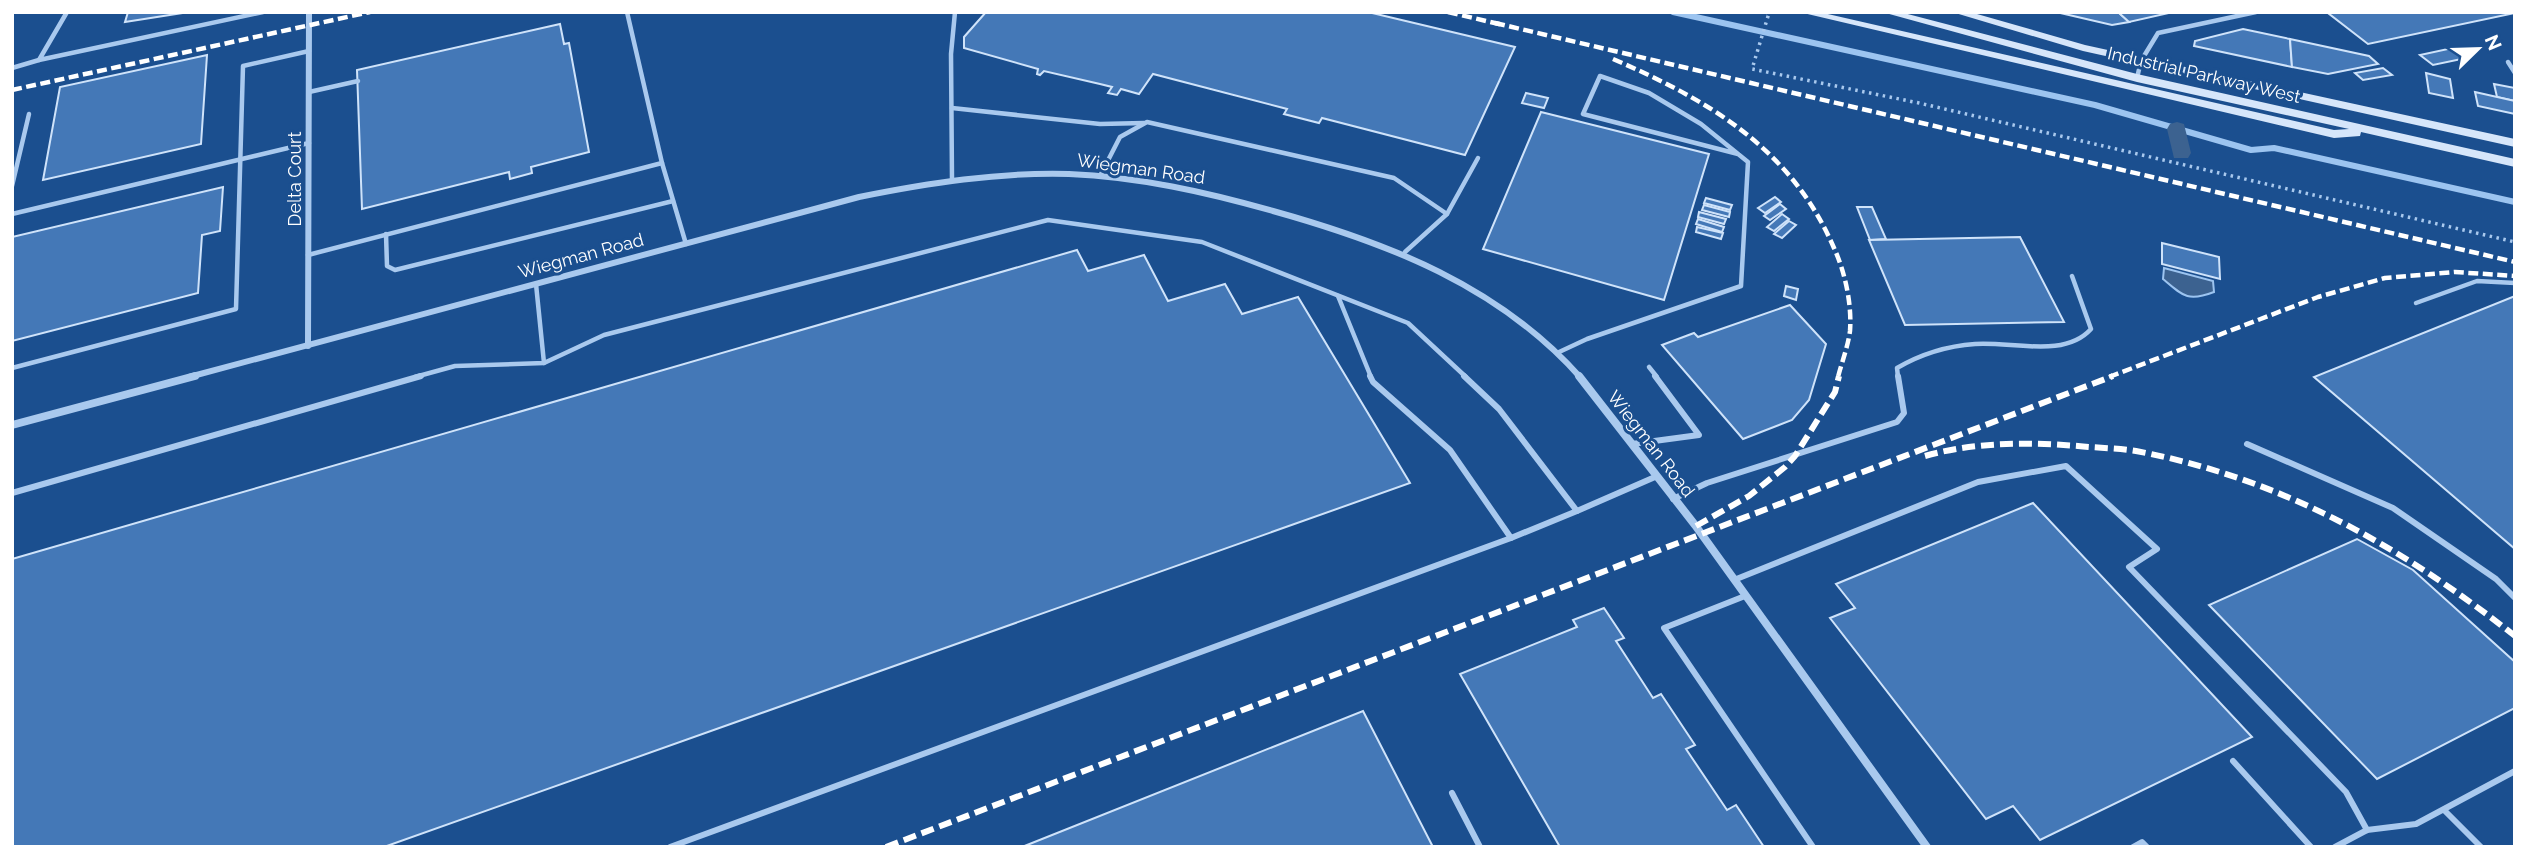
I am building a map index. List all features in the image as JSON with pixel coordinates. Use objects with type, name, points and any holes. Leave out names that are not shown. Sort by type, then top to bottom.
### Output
[{"type":"main road","points":[[1804,12],[2334,134],[2376,132]]},
{"type":"main road","name":"Industrial Parkway West","points":[[1887,12],[2137,78],[2515,163]]},
{"type":"main road","name":"Industrial Parkway West","points":[[1963,13],[2083,48],[2515,143]]},
{"type":"street","name":"Delta Court","points":[[308,346],[309,12]]},
{"type":"street","name":"Wiegman Road","points":[[12,425],[859,197],[953,180],[1043,174],[1100,176],[1163,184],[1223,197],[1343,230],[1405,252],[1456,278],[1509,312],[1557,353],[1632,444],[1734,580],[1927,847]]},
{"type":"lane","points":[[39,60],[67,12]]},
{"type":"lane","points":[[12,68],[263,12]]},
{"type":"lane","points":[[627,12],[662,163],[685,244]]},
{"type":"lane","points":[[953,180],[951,54],[955,12]]},
{"type":"lane","points":[[2137,78],[2141,61],[2158,33],[2256,12]]},
{"type":"lane","points":[[12,369],[236,309],[243,66],[309,51]]},
{"type":"lane","points":[[2508,62],[2515,74]]},
{"type":"lane","points":[[1557,353],[1587,339],[1741,286],[1748,162],[1701,124],[1648,93],[1600,76],[1583,114],[1738,154]]},
{"type":"lane","points":[[309,92],[358,81]]},
{"type":"lane","points":[[952,108],[1100,124],[1147,122],[1394,178],[1447,214]]},
{"type":"lane","points":[[12,186],[29,114]]},
{"type":"lane","points":[[1100,176],[1120,137],[1147,122]]},
{"type":"lane","points":[[12,214],[309,143]]},
{"type":"lane","points":[[1405,252],[1447,214],[1478,158]]},
{"type":"lane","points":[[308,255],[662,163]]},
{"type":"lane","points":[[386,234],[387,266],[395,270],[674,201]]},
{"type":"lane","points":[[12,493],[456,366],[544,363],[604,335],[1048,220],[1202,242],[1408,323],[1499,409],[1577,511]]},
{"type":"lane","points":[[1673,499],[1707,483],[1897,422],[1904,413],[1897,368],[1922,354],[1975,344],[2067,345],[2083,338],[2091,329],[2072,276]]},
{"type":"lane","points":[[2416,303],[2477,281],[2515,283]]},
{"type":"lane","points":[[536,284],[544,363]]},
{"type":"lane","points":[[1338,296],[1373,382],[1450,450],[1511,538]]},
{"type":"lane","points":[[1632,444],[1699,436],[1649,367]]},
{"type":"lane","points":[[2247,444],[2393,508],[2496,579],[2515,598]]},
{"type":"lane","points":[[1734,580],[1978,482],[2066,466],[2157,549],[2129,567],[2346,792],[2367,830]]},
{"type":"lane","points":[[670,847],[1511,538],[1655,477]]},
{"type":"lane","points":[[1745,596],[1664,628],[1813,847]]},
{"type":"lane","points":[[2234,761],[2311,847]]},
{"type":"lane","points":[[2335,847],[2367,830],[2416,824],[2515,771]]},
{"type":"lane","points":[[1452,793],[1480,847]]},
{"type":"lane","points":[[2444,810],[2482,847]]},
{"type":"lane","points":[[2133,847],[2142,842],[2147,847]]},
{"type":"path","points":[[1767,13],[1752,69],[1919,103],[2515,242]]},
{"type":"water","points":[[2164,268],[2213,281],[2214,292],[2198,297],[2186,296],[2163,279]]},
{"type":"building","points":[[128,12],[189,12],[125,22]]},
{"type":"building","points":[[986,12],[1368,12],[1515,47],[1465,155],[1322,118],[1319,123],[1284,114],[1287,109],[1153,74],[1139,94],[1121,89],[1117,95],[1108,93],[1112,87],[1044,71],[1040,75],[1037,74],[1038,69],[964,48],[964,37]]},
{"type":"building","points":[[2056,12],[2118,12],[2129,22],[2112,25]]},
{"type":"building","points":[[2118,12],[2168,12],[2169,13],[2129,22]]},
{"type":"building","points":[[2328,13],[2515,13],[2368,44]]},
{"type":"building","points":[[560,24],[564,44],[569,43],[589,152],[531,167],[532,173],[510,179],[509,172],[362,209],[357,70]]},
{"type":"building","points":[[2243,29],[2290,39],[2292,67],[2194,46],[2195,41]]},
{"type":"building","points":[[2290,39],[2369,56],[2378,64],[2328,74],[2292,67]]},
{"type":"building","points":[[2457,47],[2471,57],[2433,65],[2420,55]]},
{"type":"building","points":[[207,55],[201,144],[43,180],[60,87]]},
{"type":"building","points":[[2383,68],[2392,75],[2363,80],[2355,73]]},
{"type":"building","points":[[2426,73],[2450,79],[2453,98],[2429,93]]},
{"type":"building","points":[[2494,84],[2515,88],[2515,101],[2497,97]]},
{"type":"building","points":[[2475,92],[2515,101],[2515,114],[2478,106]]},
{"type":"building","points":[[1526,93],[1548,98],[1544,108],[1522,103]]},
{"type":"building","points":[[1541,112],[1709,154],[1664,300],[1483,249]]},
{"type":"building","points":[[223,187],[220,231],[202,235],[198,293],[12,341],[12,237]]},
{"type":"building","points":[[1775,197],[1781,202],[1765,213],[1758,208]]},
{"type":"building","points":[[1706,198],[1732,205],[1730,210],[1704,203]]},
{"type":"building","points":[[1780,204],[1786,209],[1770,220],[1764,216]]},
{"type":"building","points":[[1704,205],[1730,212],[1729,217],[1702,210]]},
{"type":"building","points":[[1857,207],[1872,207],[1886,239],[1870,240]]},
{"type":"building","points":[[1699,212],[1726,219],[1724,224],[1698,217]]},
{"type":"building","points":[[1782,214],[1789,219],[1774,231],[1767,227]]},
{"type":"building","points":[[1698,219],[1724,227],[1722,232],[1696,224]]},
{"type":"building","points":[[1789,221],[1796,225],[1782,238],[1774,234]]},
{"type":"building","points":[[1697,227],[1723,233],[1721,239],[1696,232]]},
{"type":"building","points":[[2020,237],[2064,322],[1905,325],[1869,240]]},
{"type":"building","points":[[2162,243],[2219,257],[2220,279],[2162,264]]},
{"type":"building","points":[[1077,250],[1088,271],[1144,255],[1168,301],[1225,284],[1242,314],[1298,297],[1410,483],[384,847],[12,847],[12,559]]},
{"type":"building","points":[[1786,286],[1798,289],[1796,300],[1784,296]]},
{"type":"building","points":[[2515,296],[2515,549],[2314,377]]},
{"type":"building","points":[[1790,305],[1826,344],[1809,400],[1792,420],[1743,439],[1662,345],[1694,333],[1698,337]]},
{"type":"building","points":[[2033,503],[2252,737],[2040,840],[2013,806],[1986,819],[1830,618],[1855,608],[1836,584]]},
{"type":"building","points":[[2357,539],[2413,570],[2515,662],[2515,708],[2377,779],[2209,605]]},
{"type":"building","points":[[1604,608],[1624,638],[1616,641],[1653,698],[1661,694],[1695,745],[1686,749],[1727,810],[1736,805],[1764,847],[1560,847],[1460,674],[1577,627],[1573,620]]},
{"type":"building","points":[[1363,711],[1433,847],[1022,847]]},
{"type":"waterway","points":[[1673,12],[2095,105],[2251,150],[2274,148],[2515,202]]},
{"type":"waterway","points":[[2177,129],[2181,153]]},
{"type":"railway","points":[[12,90],[370,12]]},
{"type":"railway","points":[[1448,12],[1503,25]]},
{"type":"railway","points":[[1495,23],[2515,262]]},
{"type":"railway","points":[[1613,59],[1713,110],[1743,131],[1795,182],[1816,213],[1834,248],[1847,288],[1850,331],[1838,377]]},
{"type":"railway","points":[[2109,377],[2318,297],[2385,278],[2455,272],[2515,276]]},
{"type":"railway","points":[[1696,526],[1749,496],[1785,467],[1795,456],[1835,392],[1839,376]]},
{"type":"railway","points":[[886,847],[2113,376]]},
{"type":"railway","points":[[1925,456],[2001,444],[2040,444],[2129,450],[2189,463],[2240,479],[2337,520],[2428,573],[2515,636]]}]
